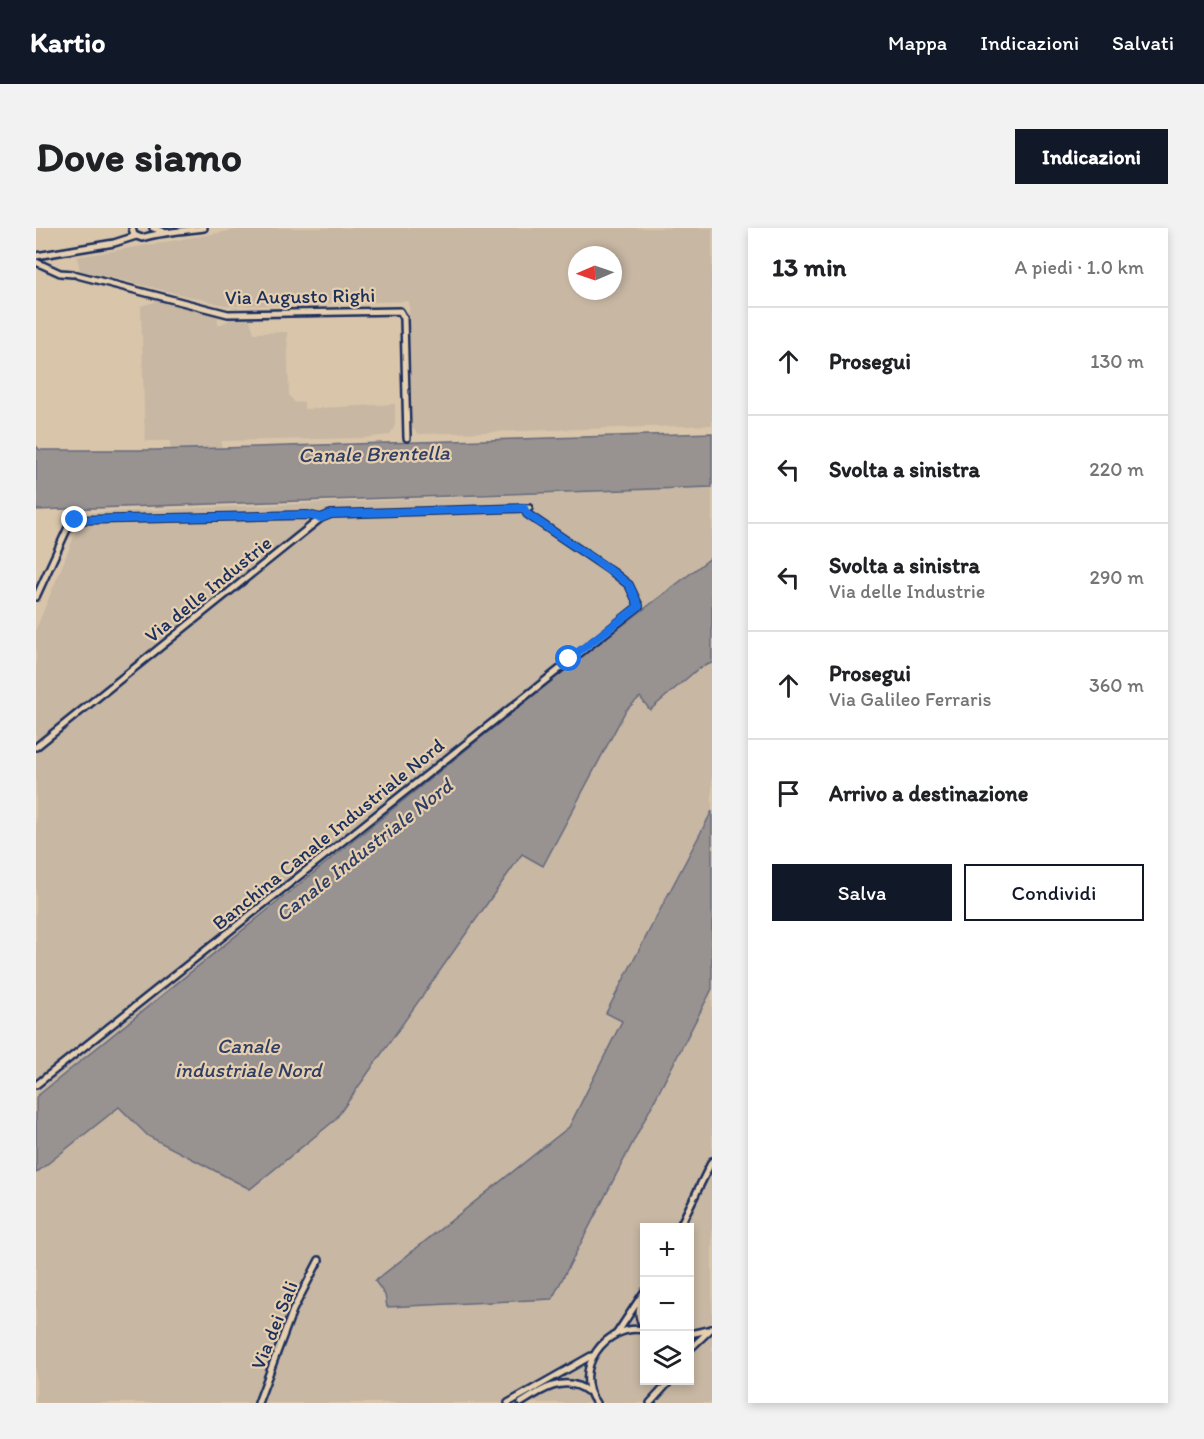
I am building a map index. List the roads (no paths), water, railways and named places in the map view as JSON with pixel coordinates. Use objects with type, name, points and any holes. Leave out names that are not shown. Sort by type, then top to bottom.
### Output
[{"type":"street","points":[[36,256],[114,243],[136,236],[141,238],[151,230],[180,232],[204,228]]},
{"type":"street","points":[[114,243],[132,229],[136,236]]},
{"type":"street","name":"Via Augusto Righi","points":[[36,262],[60,273],[228,314],[400,311],[404,318],[407,438]]},
{"type":"street","name":"Via delle Industrie","points":[[36,747],[321,518],[331,514],[527,508],[527,514],[629,585],[639,606]]},
{"type":"street","points":[[36,597],[70,523],[75,520],[308,515],[321,518]]},
{"type":"street","name":"Banchina Canale Industriale Nord","points":[[36,1085],[639,606]]},
{"type":"street","points":[[681,1223],[712,1161]]},
{"type":"street","name":"Via dei Sali","points":[[258,1403],[293,1311],[319,1260]]},
{"type":"street","points":[[614,1338],[640,1302]]},
{"type":"street","points":[[508,1403],[592,1355],[614,1338],[629,1330],[640,1329]]},
{"type":"street","points":[[694,1333],[712,1329]]},
{"type":"street","points":[[694,1345],[712,1329]]},
{"type":"street","points":[[590,1394],[586,1373],[592,1355]]},
{"type":"street","points":[[521,1403],[540,1391],[566,1382],[581,1386],[596,1403]]},
{"type":"street","points":[[650,1403],[666,1385]]},
{"type":"water","name":"Canale Brentella","points":[[712,433],[712,487],[36,510],[36,446],[40,450],[156,450]]},
{"type":"water","name":"Canale industriale Nord","points":[[712,557],[712,663],[699,668],[650,710],[640,697],[626,710],[543,866],[522,854],[335,1120],[250,1189],[148,1136],[119,1107],[36,1173],[36,1097],[576,661]]},
{"type":"water","points":[[712,811],[712,989],[552,1299],[387,1307],[385,1295],[375,1281],[569,1127],[622,1021],[606,1013]]},
{"type":"water label","name":"Canale Industriale Nord","points":[[364,850]]}]
